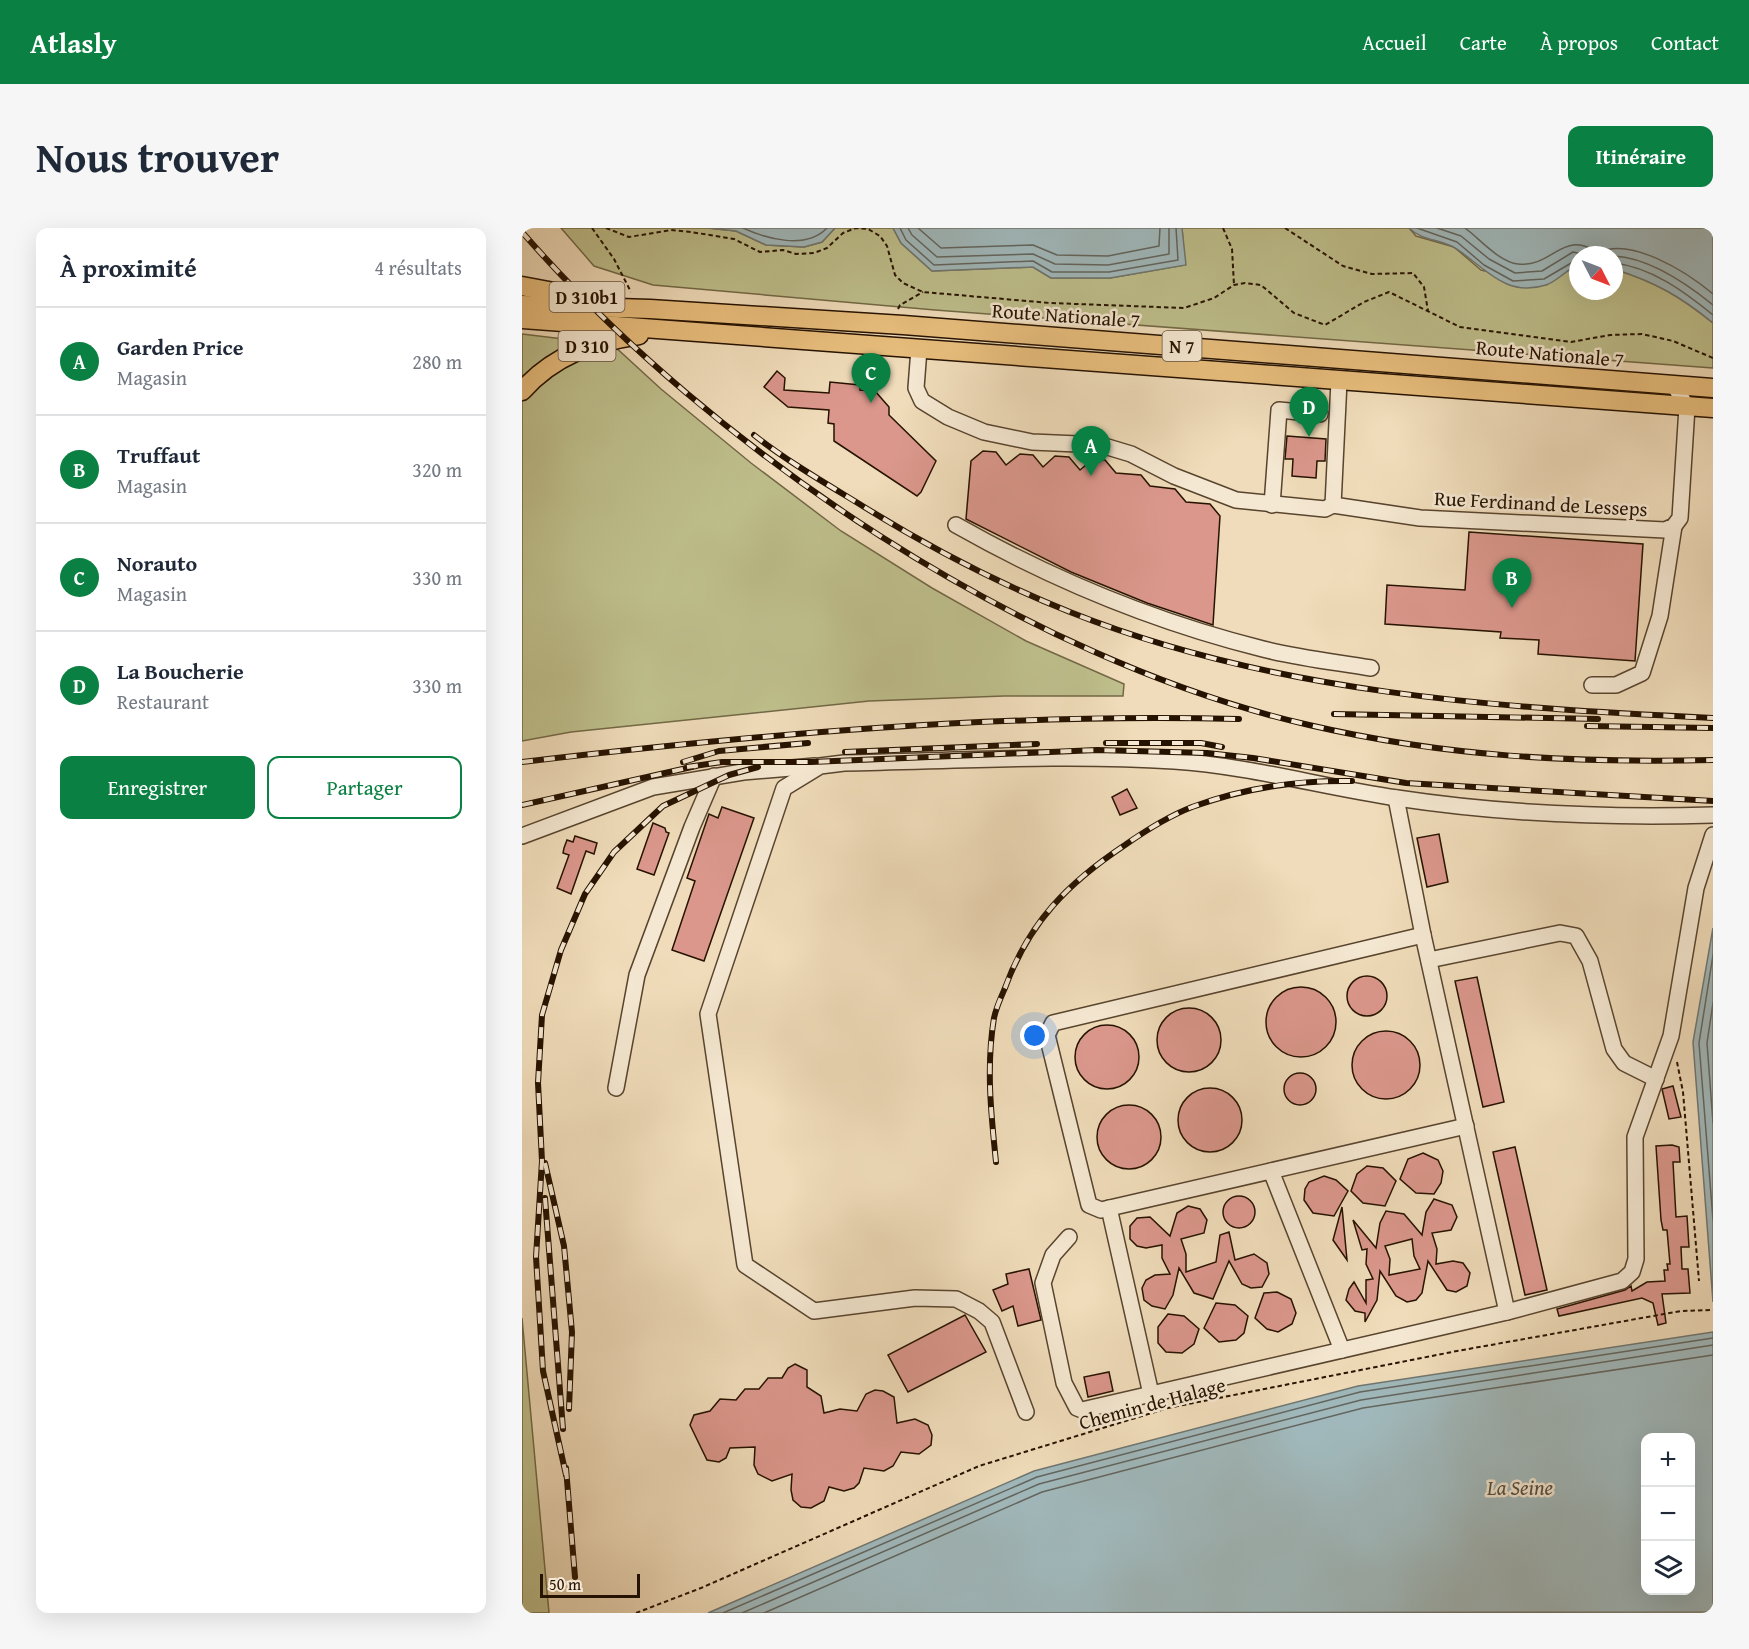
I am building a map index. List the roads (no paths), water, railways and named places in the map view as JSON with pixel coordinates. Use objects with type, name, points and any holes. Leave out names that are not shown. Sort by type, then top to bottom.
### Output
[{"type":"main road","name":"D 310b1","points":[[522,286],[565,295],[633,301],[650,309]]},
{"type":"main road","name":"Route Nationale 7","points":[[522,305],[650,309],[1196,346],[1713,388]]},
{"type":"main road","name":"N 7","points":[[522,320],[1713,408]]},
{"type":"main road","name":"D 310","points":[[522,391],[552,363],[581,348],[612,339],[665,332]]},
{"type":"street","name":"Rue Ferdinand de Lesseps","points":[[919,349],[916,388],[922,401],[948,417],[984,432],[1032,442],[1101,446],[1131,454],[1174,476],[1236,500],[1325,509],[1333,505],[1420,518],[1665,530],[1674,526],[1680,518],[1687,407]]},
{"type":"street","points":[[1333,505],[1339,381]]},
{"type":"street","points":[[1674,385],[1687,407]]},
{"type":"street","points":[[1272,505],[1279,410],[1320,414]]},
{"type":"street","points":[[956,525],[1039,571],[1169,623],[1265,650],[1371,668]]},
{"type":"street","points":[[1592,684],[1616,685],[1642,674],[1660,616],[1674,526]]},
{"type":"street","points":[[522,836],[652,788],[714,776],[844,763],[1005,760],[1173,761],[1248,768],[1396,798],[1484,808],[1617,817],[1713,814]]},
{"type":"street","points":[[820,766],[784,788],[708,1014],[745,1265],[814,1311],[915,1298],[956,1299],[979,1311],[992,1322],[1026,1412]]},
{"type":"street","points":[[616,1089],[637,975],[692,827],[714,776]]},
{"type":"street","points":[[1396,798],[1423,935],[1507,1312]]},
{"type":"street","points":[[1069,1237],[1053,1255],[1043,1283],[1064,1383],[1077,1407],[1082,1410],[1507,1312],[1622,1281],[1632,1272],[1636,1259],[1635,1137],[1671,1036],[1696,888],[1713,835]]},
{"type":"street","points":[[1429,960],[1560,933],[1576,936],[1590,961],[1614,1049],[1624,1063],[1656,1079]]},
{"type":"street","points":[[1423,935],[1053,1023],[1047,1035],[1089,1205],[1101,1210],[1466,1126]]},
{"type":"street","points":[[1271,1171],[1342,1350]]},
{"type":"street","points":[[1109,1208],[1151,1394]]},
{"type":"water","points":[[708,228],[835,228],[822,242],[804,247],[766,245],[736,231]]},
{"type":"water","points":[[893,228],[1182,228],[1186,265],[1110,278],[1051,278],[1033,267],[932,271],[901,243]]},
{"type":"water","points":[[1409,228],[1713,228],[1713,323],[1666,291],[1623,272],[1623,246],[1569,246],[1569,270],[1546,285],[1532,288],[1507,284],[1455,248]]},
{"type":"water","points":[[1713,928],[1713,1302],[1693,1042]]},
{"type":"water","name":"La Seine","points":[[1713,1332],[1713,1612],[708,1613],[1034,1471],[1358,1386]]},
{"type":"railway","points":[[522,232],[599,313],[686,392],[780,467],[881,536],[986,598],[1093,651],[1201,694],[1309,725],[1360,736],[1510,756],[1610,760],[1713,760]]},
{"type":"railway","points":[[754,435],[820,480],[911,535],[963,563],[1043,601],[1147,639],[1225,661],[1387,692],[1550,709],[1713,718]]},
{"type":"railway","points":[[1334,714],[1598,719]]},
{"type":"railway","points":[[522,762],[701,743],[880,728],[1059,719],[1239,719]]},
{"type":"railway","points":[[1587,726],[1713,728]]},
{"type":"railway","points":[[683,762],[719,751],[808,743]]},
{"type":"railway","points":[[1106,743],[1201,743],[1222,747]]},
{"type":"railway","points":[[845,752],[1037,744]]},
{"type":"railway","points":[[687,767],[722,762],[811,762],[1097,750],[1207,753],[1253,758],[1406,783],[1713,801]]},
{"type":"railway","points":[[522,805],[696,766]]},
{"type":"railway","points":[[566,1475],[543,1371],[536,1257],[542,1161],[538,1083],[542,1015],[561,950],[585,894],[614,852],[663,806],[729,775],[758,767]]},
{"type":"railway","points":[[996,1162],[990,1072],[994,1018],[1015,964],[1026,943],[1053,906],[1104,859],[1157,824],[1192,807],[1271,786],[1352,781]]},
{"type":"railway","points":[[545,1163],[564,1246],[572,1332],[569,1409]]},
{"type":"railway","points":[[545,1198],[563,1429]]},
{"type":"railway","points":[[566,1468],[575,1577]]},
{"type":"place","name":"Norauto","points":[[871,403]]},
{"type":"place","name":"La Boucherie","points":[[1309,437]]},
{"type":"place","name":"Garden Price","points":[[1091,476]]},
{"type":"place","name":"Truffaut","points":[[1512,608]]}]
